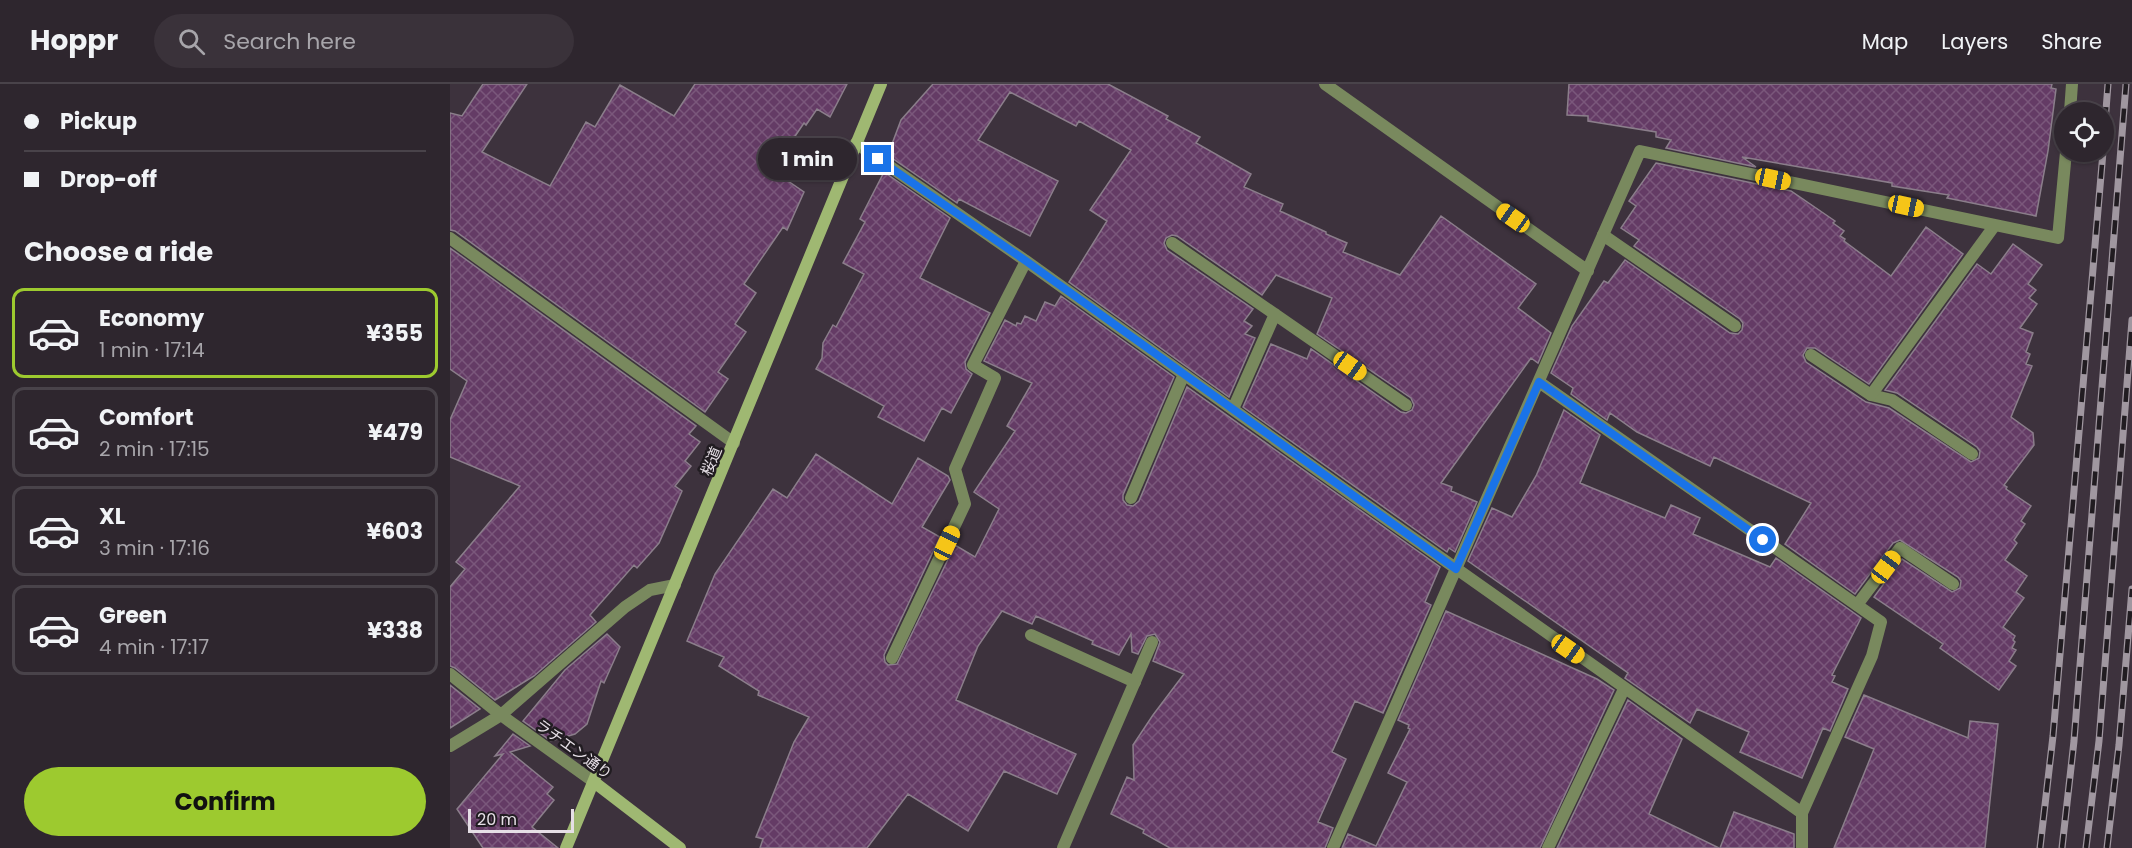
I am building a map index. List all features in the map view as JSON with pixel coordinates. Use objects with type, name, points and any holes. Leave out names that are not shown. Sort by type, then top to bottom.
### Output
[{"type":"street","name":"桜道","points":[[566,848],[881,84]]},
{"type":"street","points":[[1325,84],[1588,271]]},
{"type":"street","points":[[2071,102],[2072,84]]},
{"type":"street","points":[[856,143],[1026,261],[1802,813]]},
{"type":"street","points":[[1333,848],[1640,151],[2058,238],[2065,162]]},
{"type":"street","points":[[1871,395],[1995,225]]},
{"type":"street","points":[[1603,235],[1735,326]]},
{"type":"street","points":[[450,238],[734,443]]},
{"type":"street","points":[[1172,243],[1406,405]]},
{"type":"street","points":[[892,658],[965,504],[955,469],[995,378],[974,365],[1026,261]]},
{"type":"street","points":[[1233,409],[1275,314]]},
{"type":"street","points":[[1811,355],[1871,395],[1892,400],[1972,454]]},
{"type":"street","points":[[1131,498],[1184,374]]},
{"type":"street","points":[[1539,382],[1881,622],[1872,657],[1802,813],[1802,848]]},
{"type":"street","points":[[1857,605],[1900,548],[1953,584]]},
{"type":"street","points":[[450,746],[501,715],[625,607],[650,590],[675,585]]},
{"type":"street","points":[[1031,634],[1135,682]]},
{"type":"street","points":[[1063,848],[1152,642]]},
{"type":"street","name":"ラチエン通り","points":[[450,674],[501,715],[680,848]]},
{"type":"street","points":[[1548,848],[1624,688]]},
{"type":"building","points":[[483,84],[527,84],[482,152],[550,186],[586,122],[595,127],[620,85],[674,116],[695,84],[847,84],[830,117],[817,109],[806,125],[804,123],[772,170],[804,192],[787,230],[783,227],[744,284],[756,293],[735,324],[746,332],[718,372],[728,379],[705,412],[455,231],[450,230],[450,113],[462,116]]},
{"type":"building","points":[[933,84],[1108,84],[1168,116],[1166,119],[1200,137],[1196,143],[1251,174],[1244,187],[1283,204],[1280,211],[1347,243],[1343,252],[1400,275],[1441,216],[1536,284],[1518,308],[1551,333],[1538,363],[1531,358],[1441,483],[1452,487],[1451,491],[1477,502],[1455,552],[1449,548],[1447,552],[1243,407],[1271,344],[1307,359],[1311,349],[1401,412],[1406,413],[1412,410],[1414,405],[1411,398],[1317,334],[1332,298],[1276,275],[1262,295],[1177,236],[1172,235],[1166,238],[1164,243],[1167,250],[1253,309],[1244,321],[1252,326],[1245,334],[1255,338],[1229,397],[1069,282],[1107,221],[1090,210],[1131,150],[1079,121],[1076,126],[1010,92],[978,140],[1058,181],[1030,236],[959,199],[957,203],[892,158],[894,154],[889,152],[901,120]]},
{"type":"building","points":[[1569,84],[2052,84],[2051,88],[2056,89],[2036,216],[1947,198],[1949,195],[1892,186],[1892,183],[1742,157],[1756,167],[1666,148],[1671,140],[1656,137],[1656,132],[1588,121],[1588,116],[1567,115]]},
{"type":"building","points":[[1656,163],[1791,191],[1835,221],[1833,223],[1844,231],[1840,236],[1845,239],[1844,241],[1891,276],[1926,227],[1963,254],[1869,384],[1815,348],[1807,348],[1803,355],[1806,362],[1866,402],[1889,408],[1971,462],[1979,458],[1980,451],[1977,447],[1897,393],[1885,390],[1977,264],[1991,274],[2013,244],[2042,265],[2028,284],[2036,290],[2029,298],[2037,304],[2020,328],[2033,333],[2026,352],[2030,354],[2026,364],[2032,366],[2011,417],[2033,433],[2034,445],[2004,485],[2006,489],[2031,506],[2021,521],[2025,524],[2014,540],[2017,543],[2005,560],[2027,576],[2016,592],[2024,598],[2003,627],[2015,636],[2012,648],[2016,650],[2009,661],[2016,666],[1999,690],[1940,648],[1943,644],[1874,597],[1902,559],[1952,592],[1960,588],[1961,581],[1958,577],[1900,540],[1893,543],[1855,594],[1785,544],[1811,503],[1714,457],[1710,466],[1637,432],[1610,413],[1607,420],[1571,394],[1573,388],[1551,373],[1572,326],[1604,281],[1608,283],[1625,260],[1730,333],[1738,334],[1742,330],[1743,323],[1740,319],[1634,246],[1639,240],[1621,228],[1636,206],[1629,201]]},
{"type":"building","points":[[884,172],[950,218],[920,278],[990,313],[965,362],[966,369],[972,374],[951,413],[942,408],[924,441],[878,417],[884,406],[816,369],[822,358],[823,343],[833,325],[836,327],[864,274],[843,263],[865,222],[860,219]]},
{"type":"building","points":[[450,248],[696,426],[689,434],[700,442],[685,461],[691,466],[675,486],[682,491],[659,543],[637,568],[634,565],[590,615],[596,622],[534,676],[495,700],[450,666],[450,587],[465,569],[456,562],[520,486],[450,457],[450,420],[467,381],[450,369]]},
{"type":"building","points":[[1061,296],[1174,377],[1123,495],[1123,500],[1127,505],[1133,506],[1139,501],[1187,387],[1440,567],[1425,602],[1431,605],[1383,713],[1355,701],[1332,752],[1346,759],[1318,822],[1333,828],[1325,848],[1170,848],[1143,833],[1144,830],[1111,814],[1127,777],[1134,780],[1133,745],[1184,674],[1153,661],[1160,642],[1155,634],[1147,636],[1138,654],[1132,652],[1131,634],[1119,655],[1036,616],[1032,624],[1002,611],[978,646],[956,700],[1076,754],[1057,794],[1004,771],[968,831],[908,794],[867,848],[760,848],[763,839],[756,837],[794,742],[809,717],[758,695],[759,691],[719,666],[724,657],[687,641],[715,574],[773,489],[787,498],[816,454],[892,504],[918,458],[948,476],[950,480],[922,527],[940,537],[884,655],[888,665],[897,664],[955,545],[975,557],[999,509],[974,492],[1015,431],[1007,426],[1032,383],[984,361],[1005,320],[1016,326],[1017,323],[1021,324],[1025,316],[1036,321],[1045,302],[1055,306]]},
{"type":"building","points":[[1564,410],[1600,435],[1580,483],[1665,518],[1671,505],[1700,518],[1693,534],[1770,567],[1776,558],[1861,618],[1832,675],[1835,676],[1832,682],[1848,689],[1830,731],[1823,728],[1802,778],[1740,752],[1749,732],[1697,709],[1690,723],[1625,678],[1628,673],[1468,561],[1492,508],[1512,517],[1536,476]]},
{"type":"building","points":[[1446,611],[1597,679],[1614,690],[1540,848],[1342,848],[1348,834],[1376,846],[1407,782],[1388,773],[1410,729],[1409,725],[1398,720]]},
{"type":"building","points":[[607,634],[620,647],[604,683],[601,681],[587,724],[575,734],[551,741],[523,721],[565,670]]},
{"type":"building","points":[[450,685],[480,709],[450,728]]},
{"type":"building","points":[[1864,695],[1968,738],[1970,721],[1998,724],[1985,848],[1834,848],[1874,749],[1845,737]]},
{"type":"building","points":[[1628,700],[1682,739],[1649,814],[1719,848],[1557,848]]},
{"type":"building","points":[[513,734],[530,746],[510,752],[553,787],[547,794],[554,800],[532,827],[558,848],[483,848],[457,809],[503,754],[495,756]]},
{"type":"building","points":[[1734,812],[1794,834],[1794,848],[1720,848]]},
{"type":"railway","points":[[2107,102],[2108,84]]},
{"type":"railway","points":[[2062,848],[2074,741],[2126,84]]},
{"type":"railway","points":[[2040,848],[2053,736],[2102,162]]},
{"type":"railway","points":[[2086,848],[2099,741],[2132,320]]},
{"type":"railway","points":[[2107,848],[2119,745],[2132,589]]},
{"type":"route","points":[[878,159],[1026,261],[1456,569],[1539,382],[1763,540]]}]
